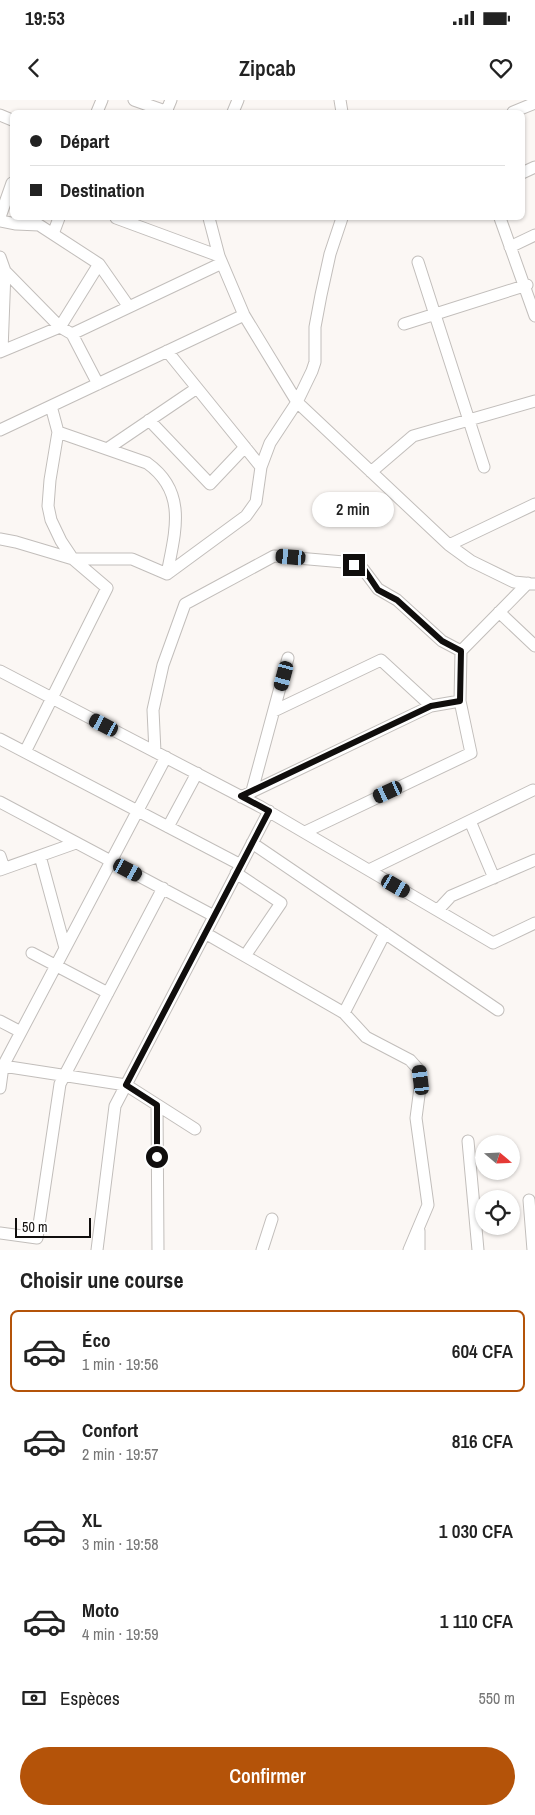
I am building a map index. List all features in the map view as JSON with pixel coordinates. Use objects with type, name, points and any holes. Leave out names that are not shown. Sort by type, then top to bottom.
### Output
[{"type":"street","points":[[134,100],[162,110]]},
{"type":"street","points":[[517,110],[535,102]]},
{"type":"street","points":[[0,217],[10,189]]},
{"type":"street","points":[[53,234],[58,220]]},
{"type":"street","points":[[121,220],[221,259]]},
{"type":"street","points":[[210,220],[221,259],[244,315],[297,402],[448,545],[471,561],[514,582],[531,584]]},
{"type":"street","points":[[167,574],[246,516],[256,502],[261,467],[270,443],[297,402],[315,362],[315,327],[330,254],[341,220]]},
{"type":"street","points":[[501,220],[534,308]]},
{"type":"street","points":[[0,221],[39,226],[100,264],[129,306]]},
{"type":"street","points":[[510,246],[535,235]]},
{"type":"street","points":[[0,257],[5,271],[1,352],[60,327],[100,264]]},
{"type":"street","points":[[72,334],[221,259]]},
{"type":"street","points":[[418,262],[484,467]]},
{"type":"street","points":[[5,271],[60,327],[72,334],[98,384]]},
{"type":"street","points":[[404,324],[526,286]]},
{"type":"street","points":[[0,430],[244,315]]},
{"type":"street","points":[[167,351],[261,467]]},
{"type":"street","points":[[107,449],[197,388]]},
{"type":"street","points":[[371,472],[413,436],[535,401]]},
{"type":"street","points":[[25,752],[107,588],[73,559],[61,541],[51,520],[48,506],[50,480],[58,432],[51,406]]},
{"type":"street","points":[[149,420],[210,484],[245,448]]},
{"type":"street","points":[[58,432],[147,463],[158,470],[170,489],[176,507],[176,524],[167,574]]},
{"type":"street","points":[[448,545],[535,504]]},
{"type":"street","points":[[0,540],[16,542],[73,559],[132,559],[167,574]]},
{"type":"street","points":[[155,752],[153,710],[163,665],[185,604],[274,556],[344,562],[364,569],[378,590],[397,600],[442,641],[461,651]]},
{"type":"street","points":[[305,832],[472,753],[460,701],[461,651],[499,612],[531,584]]},
{"type":"street","points":[[499,612],[535,646]]},
{"type":"street","points":[[247,794],[274,711],[288,658]]},
{"type":"street","points":[[274,711],[381,660],[431,706]]},
{"type":"street","points":[[0,671],[197,773],[247,794],[269,811],[494,942],[535,923]]},
{"type":"street","points":[[247,794],[431,706],[460,701]]},
{"type":"street","points":[[0,739],[168,827],[239,869],[281,903],[245,956]]},
{"type":"street","points":[[0,1088],[3,1066],[166,757]]},
{"type":"street","points":[[168,827],[197,773]]},
{"type":"street","points":[[369,870],[533,790]]},
{"type":"street","points":[[0,802],[214,916]]},
{"type":"street","points":[[97,1250],[115,1106],[269,811]]},
{"type":"street","points":[[470,821],[494,878]]},
{"type":"street","points":[[0,856],[2,869],[76,843]]},
{"type":"street","points":[[252,843],[498,1010]]},
{"type":"street","points":[[40,856],[65,948]]},
{"type":"street","points":[[438,910],[451,896],[535,860]]},
{"type":"street","points":[[0,1233],[37,1238],[60,1084],[163,888]]},
{"type":"street","points":[[205,933],[344,1013],[366,1038],[410,1060],[419,1070],[421,1080],[416,1118],[428,1205],[409,1250]]},
{"type":"street","points":[[344,1013],[385,933]]},
{"type":"street","points":[[32,953],[108,994]]},
{"type":"street","points":[[0,1021],[21,1032]]},
{"type":"street","points":[[3,1066],[126,1085],[195,1129]]},
{"type":"street","points":[[157,1105],[158,1250]]},
{"type":"street","points":[[468,1141],[478,1250]]},
{"type":"street","points":[[528,1200],[533,1250]]},
{"type":"street","points":[[262,1250],[272,1219]]},
{"type":"street","points":[[419,1227],[419,1250]]},
{"type":"route","points":[[157,1157],[157,1105],[126,1085],[269,811],[241,796],[431,706],[460,701],[461,651],[442,641],[397,600],[378,590],[364,569],[354,565]]}]
